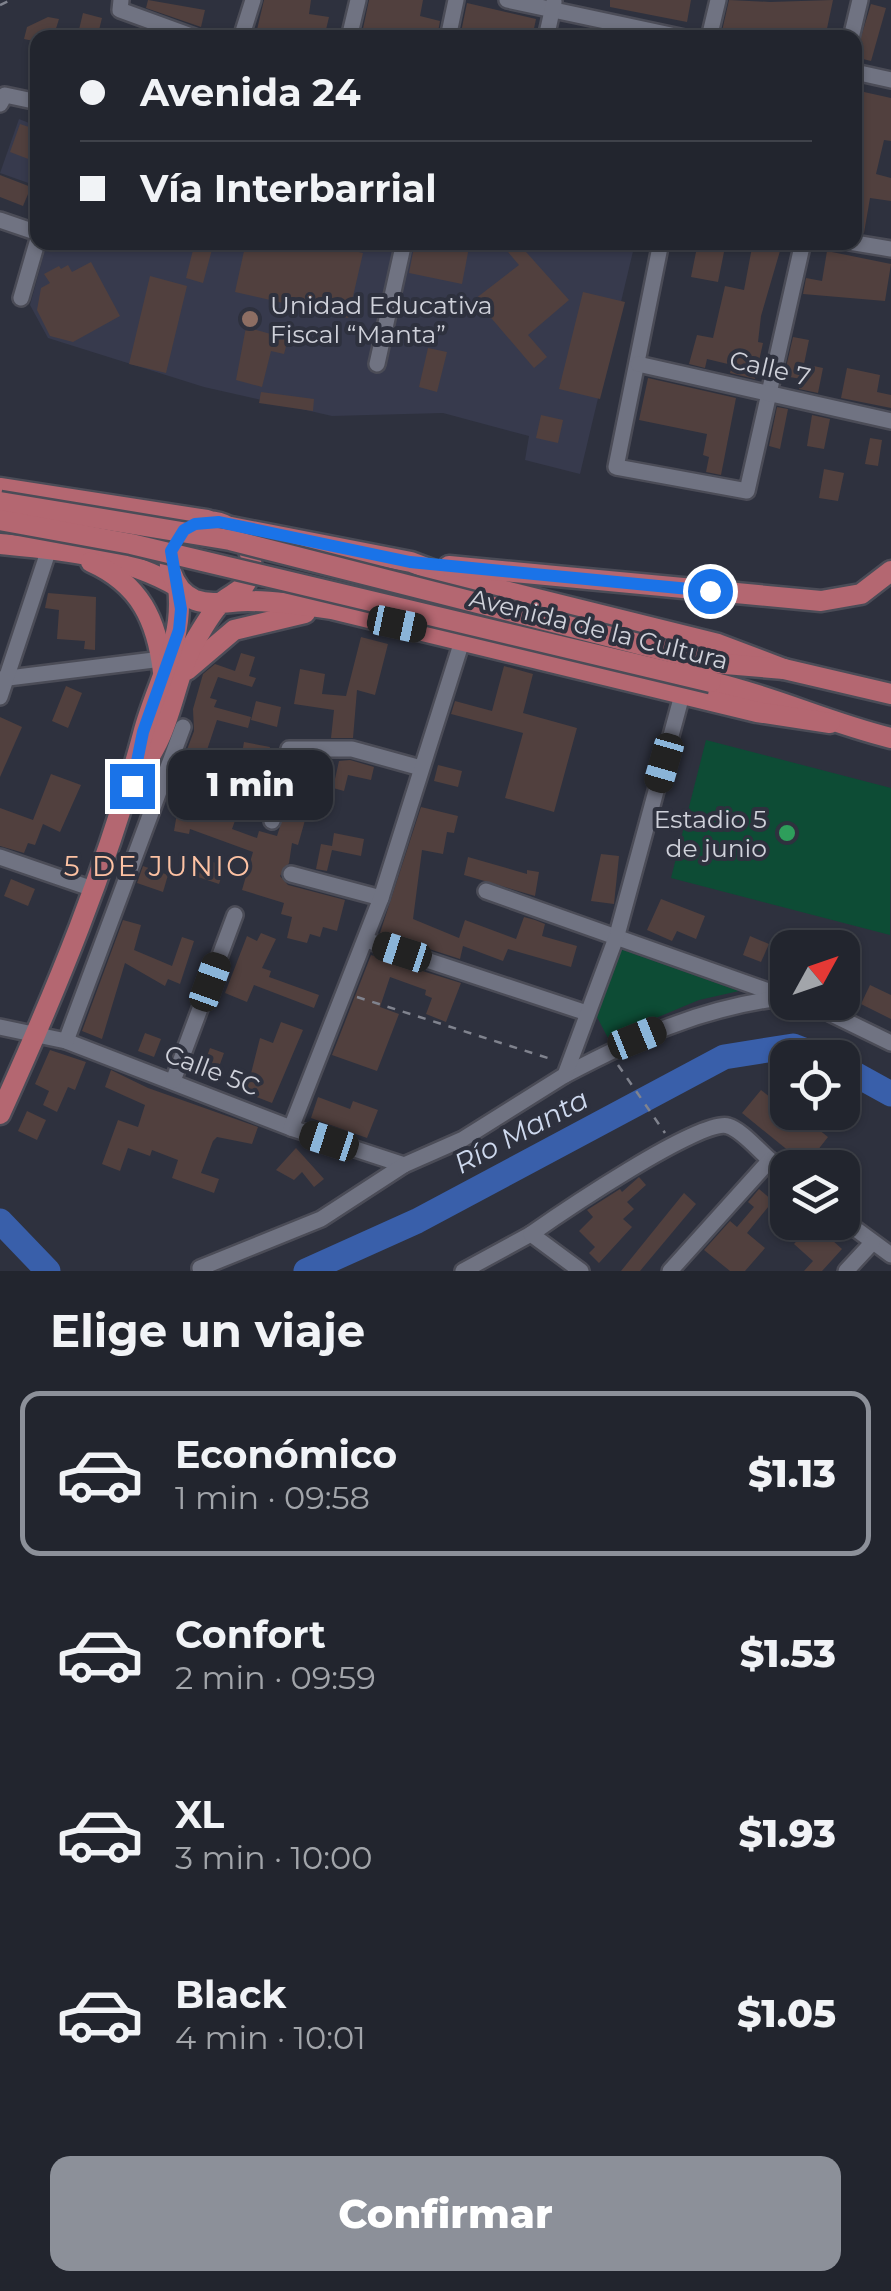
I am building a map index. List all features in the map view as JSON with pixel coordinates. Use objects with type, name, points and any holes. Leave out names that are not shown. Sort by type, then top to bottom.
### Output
[{"type":"main road","name":"Avenida de la Cultura","points":[[0,488],[225,524],[410,562],[456,580],[718,644],[784,669],[891,694]]},
{"type":"main road","name":"Avenida de la Cultura","points":[[0,502],[136,521],[230,540],[712,673],[774,696],[830,723]]},
{"type":"main road","name":"Avenida de la Cultura","points":[[0,520],[131,544],[712,673],[784,669]]},
{"type":"main road","points":[[0,1114],[37,1033],[93,889],[132,786],[143,732],[169,670],[179,630],[178,587],[170,564],[176,540],[195,524],[225,524],[249,547],[250,574],[244,586],[222,602],[169,670]]},
{"type":"main road","points":[[0,544],[53,549],[138,567],[198,601],[222,602]]},
{"type":"main road","points":[[53,549],[94,564],[131,587],[151,615],[169,670]]},
{"type":"main road","points":[[410,562],[822,602],[853,598],[891,571]]},
{"type":"main road","name":"Avenida de la Cultura","points":[[222,602],[332,609],[463,638],[682,695],[891,738]]},
{"type":"main road","points":[[169,670],[234,630],[258,620],[332,609]]},
{"type":"street","points":[[244,30],[253,0]]},
{"type":"street","points":[[351,30],[358,0]]},
{"type":"street","points":[[450,30],[456,0]]},
{"type":"street","points":[[507,0],[554,4],[654,30]]},
{"type":"street","points":[[711,30],[718,0]]},
{"type":"street","points":[[853,30],[860,0]]},
{"type":"street","points":[[548,30],[554,4]]},
{"type":"street","points":[[121,5],[179,30]]},
{"type":"street","points":[[862,74],[891,80]]},
{"type":"street","points":[[0,104],[5,96],[30,101]]},
{"type":"street","points":[[0,220],[30,233]]},
{"type":"street","points":[[862,244],[891,249]]},
{"type":"street","points":[[21,298],[34,250]]},
{"type":"street","points":[[376,364],[402,250]]},
{"type":"street","points":[[659,250],[616,467],[747,491],[801,250]]},
{"type":"street","name":"Calle 7","points":[[638,364],[891,421]]},
{"type":"street","points":[[0,696],[53,549]]},
{"type":"street","points":[[291,1128],[381,898],[463,638]]},
{"type":"street","points":[[3,679],[169,670]]},
{"type":"street","points":[[566,1070],[616,935],[682,695]]},
{"type":"street","points":[[66,1041],[183,727]]},
{"type":"street","points":[[272,821],[284,756],[297,746],[352,749],[421,768]]},
{"type":"street","points":[[0,856],[93,889]]},
{"type":"street","points":[[291,874],[381,898]]},
{"type":"street","points":[[486,891],[770,992]]},
{"type":"street","points":[[173,1081],[234,916]]},
{"type":"street","points":[[366,940],[587,1013]]},
{"type":"street","points":[[200,1268],[320,1218],[404,1166],[462,1139],[566,1070],[698,1014],[770,1001]]},
{"type":"street","points":[[843,1020],[891,1043]]},
{"type":"street","name":"Calle 5C","points":[[0,1027],[66,1041],[291,1128],[404,1166]]},
{"type":"street","points":[[463,1271],[530,1234],[614,1178],[722,1124],[730,1126],[770,1160],[670,1271]]},
{"type":"street","points":[[860,1233],[891,1255]]},
{"type":"street","points":[[530,1234],[581,1271]]},
{"type":"street","points":[[846,1271],[872,1243]]},
{"type":"path","points":[[0,5],[10,0]]},
{"type":"path","points":[[346,994],[566,1070]]},
{"type":"path","points":[[609,1051],[674,1146]]},
{"type":"shaded area","points":[[19,119],[30,123],[30,184],[0,173]]},
{"type":"shaded area","name":"Unidad Educativa Fiscal “Manta”","points":[[45,250],[633,250],[580,474],[525,460],[529,436],[443,413],[332,416],[204,387],[48,338],[30,305]]},
{"type":"green space","name":"Estadio 5 de junio","points":[[706,740],[891,788],[890,935],[671,878]]},
{"type":"green space","points":[[620,949],[739,991],[699,1000],[608,1038],[597,1017]]},
{"type":"building","points":[[148,0],[205,10],[201,27],[146,8]]},
{"type":"building","points":[[264,0],[311,0],[309,14],[329,17],[326,30],[257,30]]},
{"type":"building","points":[[369,0],[423,0],[420,16],[440,21],[438,30],[363,30]]},
{"type":"building","points":[[610,0],[691,0],[687,22],[610,7]]},
{"type":"building","points":[[729,0],[833,0],[827,30],[722,30]]},
{"type":"building","points":[[467,3],[536,19],[534,30],[461,30]]},
{"type":"building","points":[[871,4],[886,8],[871,61],[862,59],[862,34]]},
{"type":"building","points":[[83,13],[102,18],[99,30],[79,30]]},
{"type":"building","points":[[48,17],[59,19],[56,30],[30,30],[30,40],[24,39],[27,27]]},
{"type":"building","points":[[862,92],[891,98],[891,141],[884,140],[876,174],[891,178],[891,201],[870,198],[864,233]]},
{"type":"building","points":[[20,124],[30,127],[30,160],[10,152]]},
{"type":"building","points":[[0,175],[30,187],[23,206],[0,197]]},
{"type":"building","points":[[193,250],[212,250],[203,283],[186,278]]},
{"type":"building","points":[[244,250],[363,253],[348,318],[235,292]]},
{"type":"building","points":[[413,250],[468,250],[462,284],[409,273]]},
{"type":"building","points":[[524,250],[569,300],[528,335],[547,357],[534,368],[475,299],[519,265],[508,252]]},
{"type":"building","points":[[696,250],[724,250],[718,282],[691,277]]},
{"type":"building","points":[[752,250],[780,250],[761,316],[758,342],[763,343],[755,379],[730,373],[732,365],[707,359],[705,368],[689,364],[697,335],[713,338],[725,286],[744,290]]},
{"type":"building","points":[[827,251],[891,264],[885,301],[803,294],[806,278],[822,281]]},
{"type":"building","points":[[91,262],[120,316],[73,342],[50,336],[37,310],[41,288],[50,283],[44,274],[68,265],[72,272]]},
{"type":"building","points":[[150,276],[187,286],[166,373],[129,364]]},
{"type":"building","points":[[583,292],[625,302],[600,399],[559,389]]},
{"type":"building","points":[[246,327],[288,339],[284,354],[271,351],[262,387],[236,380]]},
{"type":"building","points":[[793,337],[809,340],[804,364],[823,368],[818,393],[799,389],[801,379],[784,376]]},
{"type":"building","points":[[428,348],[447,352],[437,392],[419,387]]},
{"type":"building","points":[[847,368],[880,375],[877,392],[891,395],[891,408],[841,398]]},
{"type":"building","points":[[648,378],[736,398],[721,475],[706,472],[709,457],[703,455],[707,434],[639,420]]},
{"type":"building","points":[[261,392],[314,399],[313,411],[259,403]]},
{"type":"building","points":[[777,407],[788,409],[780,449],[769,446]]},
{"type":"building","points":[[541,415],[563,420],[558,443],[536,438]]},
{"type":"building","points":[[812,415],[830,419],[824,449],[807,446]]},
{"type":"building","points":[[870,438],[882,440],[878,466],[865,464]]},
{"type":"building","points":[[824,469],[844,473],[838,501],[819,498]]},
{"type":"building","points":[[48,593],[96,597],[95,650],[84,649],[85,641],[57,639],[59,610],[45,608]]},
{"type":"building","points":[[361,637],[388,644],[375,695],[357,690],[353,738],[331,738],[334,710],[294,704],[300,669],[325,674],[322,694],[346,696]]},
{"type":"building","points":[[241,653],[255,657],[249,676],[256,678],[252,687],[218,677],[210,698],[217,700],[214,707],[251,717],[248,728],[217,720],[203,762],[239,771],[244,742],[270,747],[266,767],[258,795],[203,780],[198,804],[236,818],[232,829],[257,838],[259,831],[277,836],[291,792],[299,794],[307,760],[322,760],[298,845],[292,843],[289,863],[280,876],[288,885],[345,900],[337,931],[323,927],[320,937],[310,934],[307,943],[287,938],[292,917],[281,914],[284,903],[242,890],[253,852],[190,829],[189,834],[174,831],[180,795],[171,792],[194,731],[193,709],[203,674],[215,664],[235,671]]},
{"type":"building","points":[[504,666],[533,674],[523,713],[577,728],[554,812],[505,798],[523,733],[451,714],[455,701],[492,711]]},
{"type":"building","points":[[66,686],[82,693],[68,728],[52,721]]},
{"type":"building","points":[[256,701],[281,707],[277,727],[251,720]]},
{"type":"building","points":[[0,717],[22,727],[0,777]]},
{"type":"building","points":[[339,761],[374,767],[371,780],[348,775],[344,791],[333,788]]},
{"type":"building","points":[[438,765],[462,771],[458,787],[434,781]]},
{"type":"building","points":[[51,774],[81,785],[60,832],[43,824],[35,845],[28,843],[24,853],[0,846],[0,808],[33,820]]},
{"type":"building","points":[[421,807],[458,816],[454,833],[447,832],[443,854],[422,850],[413,919],[459,938],[465,920],[516,939],[524,917],[535,920],[545,924],[542,936],[577,946],[571,967],[508,949],[503,961],[463,946],[460,959],[380,933]]},
{"type":"building","points":[[334,833],[364,839],[361,856],[332,850],[327,871],[316,869],[321,844],[332,846]]},
{"type":"building","points":[[601,854],[619,856],[614,904],[591,901]]},
{"type":"building","points":[[468,857],[527,874],[527,870],[539,872],[535,896],[464,875]]},
{"type":"building","points":[[204,859],[225,866],[219,884],[198,877]]},
{"type":"building","points":[[143,866],[168,875],[163,892],[137,883]]},
{"type":"building","points":[[11,879],[35,889],[28,906],[4,896]]},
{"type":"building","points":[[661,899],[705,916],[696,939],[677,931],[672,941],[647,930]]},
{"type":"building","points":[[123,920],[141,925],[134,950],[172,966],[182,937],[194,941],[180,984],[168,979],[165,986],[125,963],[102,1039],[82,1031]]},
{"type":"building","points":[[261,933],[276,939],[262,968],[271,971],[269,977],[319,995],[314,1008],[254,985],[247,1002],[225,993],[247,936],[257,941]]},
{"type":"building","points":[[750,936],[769,944],[761,962],[743,955]]},
{"type":"building","points":[[371,955],[461,983],[446,1022],[426,1014],[432,998],[425,995],[426,990],[390,977],[380,1007],[399,1014],[377,1071],[332,1055]]},
{"type":"building","points":[[870,985],[891,995],[891,1019],[861,1004]]},
{"type":"building","points":[[281,1022],[303,1030],[272,1103],[246,1093],[260,1038],[273,1043]]},
{"type":"building","points":[[145,1033],[161,1039],[154,1057],[138,1051]]},
{"type":"building","points":[[210,1048],[224,1053],[216,1075],[202,1070]]},
{"type":"building","points":[[50,1050],[86,1062],[75,1090],[68,1087],[57,1112],[43,1105],[49,1091],[35,1084]]},
{"type":"building","points":[[111,1070],[148,1088],[258,1127],[252,1144],[217,1137],[213,1141],[201,1173],[219,1179],[214,1193],[172,1178],[178,1160],[152,1150],[150,1156],[128,1148],[120,1171],[102,1164],[118,1120],[138,1127],[145,1105],[105,1087]]},
{"type":"building","points":[[761,1090],[770,1097],[770,1130],[819,1130],[828,1137],[818,1150],[788,1150],[742,1113]]},
{"type":"building","points":[[318,1097],[350,1109],[353,1101],[378,1110],[367,1138],[311,1118]]},
{"type":"building","points":[[27,1111],[46,1120],[37,1140],[18,1131]]},
{"type":"building","points":[[296,1148],[324,1179],[314,1187],[302,1172],[294,1180],[276,1170]]},
{"type":"building","points":[[639,1177],[646,1185],[627,1202],[634,1209],[623,1219],[632,1227],[599,1263],[589,1253],[595,1247],[579,1231],[593,1217],[587,1210],[620,1189],[622,1192]]},
{"type":"building","points":[[759,1189],[770,1198],[770,1205],[747,1233],[765,1248],[745,1271],[730,1271],[704,1250],[730,1221],[737,1227],[754,1207],[748,1202]]},
{"type":"building","points":[[684,1193],[696,1204],[640,1271],[621,1271]]},
{"type":"building","points":[[798,1240],[832,1240],[842,1249],[822,1271],[804,1271],[813,1261],[794,1244]]},
{"type":"waterway","name":"Río Manta","points":[[306,1271],[417,1221],[724,1057],[770,1050]]},
{"type":"waterway","name":"Río Manta","points":[[860,1077],[891,1094]]},
{"type":"waterway","name":"Río Manta","points":[[0,1221],[48,1271]]},
{"type":"place","name":"Unidad Educativa Fiscal “Manta”","points":[[250,319]]},
{"type":"place","name":"Estadio 5 de junio","points":[[787,833]]},
{"type":"district","name":"5 DE JUNIO","points":[[158,866]]},
{"type":"route","points":[[132,786],[143,732],[179,630],[181,609],[172,576],[171,551],[184,530],[195,524],[219,522],[410,562],[710,591]]}]
